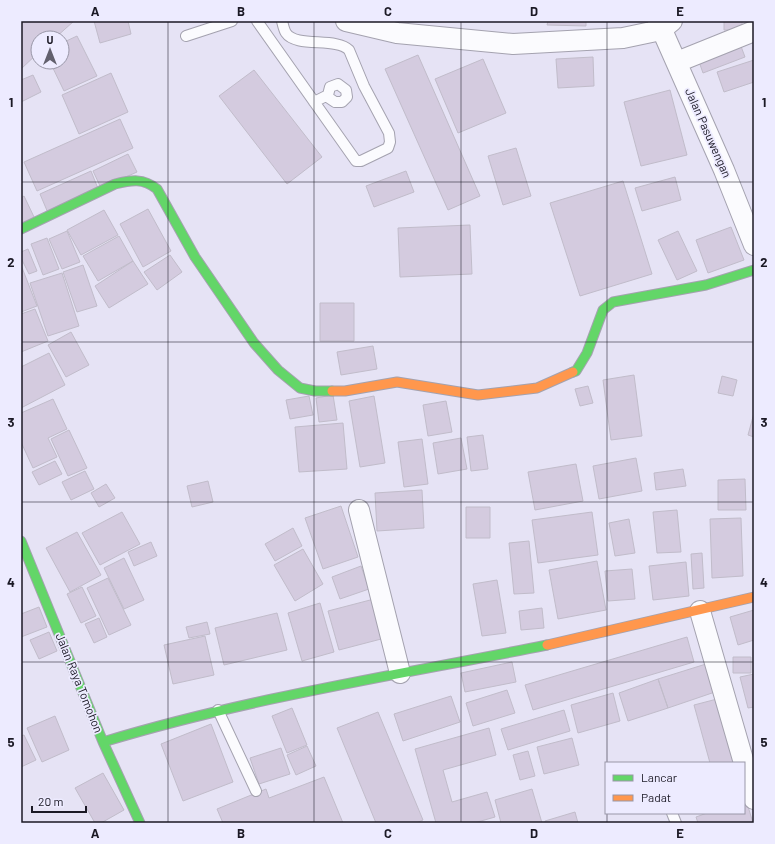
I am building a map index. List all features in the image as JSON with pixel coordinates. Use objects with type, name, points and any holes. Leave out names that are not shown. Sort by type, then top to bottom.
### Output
[{"type":"main road","points":[[21,229],[114,184],[142,180],[150,183],[157,189],[194,256],[254,343],[291,382],[300,388],[315,391],[345,391],[397,382],[478,395],[537,388],[576,371],[587,353],[603,310],[613,302],[706,285],[754,270]]},
{"type":"main road","name":"Jalan Raya Tomohon","points":[[21,540],[103,742],[140,823]]},
{"type":"main road","points":[[103,742],[162,724],[218,710],[554,643],[700,611],[754,597]]},
{"type":"street","points":[[346,21],[385,25],[397,33],[513,44],[623,38],[664,24]]},
{"type":"street","name":"Jalan Pasuwengan","points":[[664,24],[677,62],[724,170],[754,245]]},
{"type":"street","points":[[677,62],[754,31]]},
{"type":"street","points":[[359,510],[400,673]]},
{"type":"street","points":[[700,611],[744,762]]},
{"type":"street","points":[[745,767],[754,799]]},
{"type":"lane","points":[[186,36],[232,21]]},
{"type":"lane","points":[[257,21],[356,161],[361,161],[388,148],[390,142],[389,133],[364,86],[348,48],[294,38],[286,32],[282,21]]},
{"type":"lane","points":[[314,102],[328,95],[330,87],[338,84],[346,90],[364,86]]},
{"type":"lane","points":[[218,710],[256,792]]},
{"type":"building","points":[[21,21],[74,21],[64,30],[30,30],[30,61],[21,69]]},
{"type":"building","points":[[94,21],[128,21],[131,34],[100,43]]},
{"type":"building","points":[[548,21],[586,21],[586,26],[547,25]]},
{"type":"building","points":[[724,21],[742,21],[742,30],[724,30]]},
{"type":"building","points":[[77,36],[97,76],[64,91],[54,70],[70,70],[70,39]]},
{"type":"building","points":[[739,41],[745,57],[703,73],[697,56]]},
{"type":"building","points":[[418,55],[480,196],[448,210],[385,69]]},
{"type":"building","points":[[593,57],[594,86],[558,88],[556,59]]},
{"type":"building","points":[[483,59],[506,113],[458,133],[435,79]]},
{"type":"building","points":[[754,60],[754,82],[724,92],[717,72]]},
{"type":"building","points":[[254,70],[322,157],[287,184],[219,96]]},
{"type":"building","points":[[111,73],[128,112],[79,134],[62,95]]},
{"type":"building","points":[[33,75],[41,92],[21,102],[21,80]]},
{"type":"building","points":[[670,90],[687,155],[641,166],[624,102]]},
{"type":"building","points":[[120,119],[133,148],[37,191],[24,162]]},
{"type":"building","points":[[516,148],[531,196],[503,205],[488,156]]},
{"type":"building","points":[[128,154],[137,172],[101,188],[93,171]]},
{"type":"building","points":[[91,171],[99,191],[48,213],[40,194]]},
{"type":"building","points":[[406,171],[414,192],[374,207],[366,186]]},
{"type":"building","points":[[675,177],[681,200],[642,211],[635,188]]},
{"type":"building","points":[[623,181],[652,274],[580,296],[550,203]]},
{"type":"building","points":[[24,196],[35,219],[21,225],[21,198]]},
{"type":"building","points":[[148,209],[171,251],[143,267],[120,224]]},
{"type":"building","points":[[104,210],[118,235],[81,255],[67,230]]},
{"type":"building","points":[[470,225],[472,274],[400,277],[398,228]]},
{"type":"building","points":[[731,227],[744,260],[708,273],[696,240]]},
{"type":"building","points":[[67,231],[80,262],[62,269],[49,239]]},
{"type":"building","points":[[678,231],[697,271],[677,280],[658,240]]},
{"type":"building","points":[[119,236],[133,261],[98,281],[83,256]]},
{"type":"building","points":[[47,238],[59,269],[43,275],[31,244]]},
{"type":"building","points":[[28,249],[37,271],[29,274],[21,258],[21,252]]},
{"type":"building","points":[[170,255],[182,272],[157,290],[144,272]]},
{"type":"building","points":[[133,261],[148,284],[109,308],[95,286]]},
{"type":"building","points":[[21,265],[37,306],[21,312]]},
{"type":"building","points":[[83,265],[97,306],[77,312],[63,272]]},
{"type":"building","points":[[62,273],[79,326],[48,336],[30,283]]},
{"type":"building","points":[[320,303],[354,303],[354,341],[320,341]]},
{"type":"building","points":[[35,309],[48,341],[21,352],[21,314]]},
{"type":"building","points":[[71,332],[89,365],[66,377],[48,345]]},
{"type":"building","points":[[373,346],[377,369],[341,375],[337,352]]},
{"type":"building","points":[[49,353],[65,385],[21,408],[21,367]]},
{"type":"building","points":[[634,375],[642,436],[611,440],[603,380]]},
{"type":"building","points":[[722,376],[737,380],[733,396],[718,393]]},
{"type":"building","points":[[588,386],[593,403],[580,406],[575,389]]},
{"type":"building","points":[[333,395],[337,420],[319,422],[316,398]]},
{"type":"building","points":[[309,396],[313,415],[290,419],[286,400]]},
{"type":"building","points":[[374,396],[385,463],[360,467],[349,401]]},
{"type":"building","points":[[53,399],[67,429],[48,438],[57,457],[33,468],[21,442],[21,413]]},
{"type":"building","points":[[446,401],[452,432],[428,436],[423,405]]},
{"type":"building","points":[[754,413],[754,437],[748,435]]},
{"type":"building","points":[[343,423],[347,469],[299,472],[295,427]]},
{"type":"building","points":[[69,430],[87,468],[68,476],[51,439]]},
{"type":"building","points":[[483,435],[488,469],[471,471],[467,437]]},
{"type":"building","points":[[461,438],[467,469],[438,474],[433,443]]},
{"type":"building","points":[[422,439],[428,484],[404,487],[398,442]]},
{"type":"building","points":[[636,458],[642,491],[599,499],[593,466]]},
{"type":"building","points":[[55,461],[62,474],[39,485],[32,472]]},
{"type":"building","points":[[576,464],[583,501],[535,510],[528,472]]},
{"type":"building","points":[[683,469],[686,486],[656,490],[654,473]]},
{"type":"building","points":[[85,471],[94,489],[71,500],[62,482]]},
{"type":"building","points":[[745,479],[746,510],[718,510],[718,480]]},
{"type":"building","points":[[208,481],[213,502],[192,507],[187,486]]},
{"type":"building","points":[[106,484],[115,498],[99,507],[91,493]]},
{"type":"building","points":[[422,490],[424,528],[377,531],[375,493]]},
{"type":"building","points":[[341,506],[358,557],[323,569],[305,518]]},
{"type":"building","points":[[466,507],[490,507],[490,538],[466,538]]},
{"type":"building","points":[[677,510],[681,552],[657,553],[653,512]]},
{"type":"building","points":[[122,512],[140,544],[100,565],[82,533]]},
{"type":"building","points":[[592,512],[598,555],[538,563],[532,520]]},
{"type":"building","points":[[741,518],[743,576],[712,578],[710,519]]},
{"type":"building","points":[[629,519],[635,553],[615,556],[609,523]]},
{"type":"building","points":[[293,528],[302,546],[275,561],[265,544]]},
{"type":"building","points":[[77,532],[101,575],[70,592],[46,548]]},
{"type":"building","points":[[529,541],[534,593],[514,594],[509,543]]},
{"type":"building","points":[[151,542],[157,556],[134,566],[128,552]]},
{"type":"building","points":[[303,549],[323,584],[295,601],[274,565]]},
{"type":"building","points":[[702,553],[704,588],[693,589],[691,554]]},
{"type":"building","points":[[124,558],[144,600],[124,609],[104,568]]},
{"type":"building","points":[[597,561],[606,610],[558,619],[549,570]]},
{"type":"building","points":[[686,562],[689,596],[653,600],[649,566]]},
{"type":"building","points":[[361,566],[369,589],[340,599],[332,577]]},
{"type":"building","points":[[632,569],[635,599],[608,601],[605,571]]},
{"type":"building","points":[[108,578],[131,625],[109,635],[87,588]]},
{"type":"building","points":[[497,580],[506,633],[482,636],[473,584]]},
{"type":"building","points":[[82,587],[96,616],[81,623],[67,594]]},
{"type":"building","points":[[374,599],[385,638],[339,650],[328,611]]},
{"type":"building","points":[[320,603],[334,652],[302,661],[288,613]]},
{"type":"building","points":[[39,607],[47,627],[21,637],[21,614]]},
{"type":"building","points":[[542,608],[544,628],[521,630],[519,611]]},
{"type":"building","points":[[754,610],[754,640],[738,645],[730,617]]},
{"type":"building","points":[[277,613],[287,650],[224,665],[215,628]]},
{"type":"building","points":[[99,618],[107,637],[94,643],[85,624]]},
{"type":"building","points":[[207,622],[210,634],[189,638],[186,627]]},
{"type":"building","points":[[49,632],[57,651],[39,659],[30,640]]},
{"type":"building","points":[[205,636],[214,675],[173,684],[164,645]]},
{"type":"building","points":[[687,637],[694,662],[533,710],[525,685]]},
{"type":"building","points":[[733,657],[751,657],[751,673],[733,673]]},
{"type":"building","points":[[512,662],[516,682],[465,692],[461,673]]},
{"type":"building","points":[[706,664],[715,692],[668,708],[658,679]]},
{"type":"building","points":[[754,674],[754,707],[748,708],[740,677]]},
{"type":"building","points":[[658,679],[668,708],[628,721],[619,693]]},
{"type":"building","points":[[507,690],[515,713],[473,726],[466,703]]},
{"type":"building","points":[[613,693],[620,721],[578,733],[571,705]]},
{"type":"building","points":[[451,696],[460,722],[403,741],[394,714]]},
{"type":"building","points":[[717,699],[735,762],[710,762],[694,705]]},
{"type":"building","points":[[292,708],[307,745],[287,753],[272,716]]},
{"type":"building","points":[[564,710],[570,731],[508,750],[501,729]]},
{"type":"building","points":[[378,712],[423,820],[416,823],[376,823],[337,728]]},
{"type":"building","points":[[55,716],[69,750],[42,762],[27,728]]},
{"type":"building","points":[[211,724],[233,782],[183,801],[161,744]]},
{"type":"building","points":[[489,728],[496,755],[443,770],[452,802],[487,792],[495,817],[474,823],[436,823],[415,749]]},
{"type":"building","points":[[24,735],[36,760],[21,767],[21,736]]},
{"type":"building","points":[[572,738],[579,765],[544,774],[537,747]]},
{"type":"building","points":[[307,746],[316,766],[296,775],[287,755]]},
{"type":"building","points":[[281,748],[290,774],[259,784],[250,758]]},
{"type":"building","points":[[528,751],[535,776],[520,780],[513,755]]},
{"type":"building","points":[[103,773],[124,810],[101,823],[95,823],[75,788]]},
{"type":"building","points":[[324,777],[343,823],[223,823],[217,809],[266,789],[269,798]]},
{"type":"building","points":[[532,789],[542,823],[501,823],[495,800]]},
{"type":"building","points":[[745,796],[753,823],[698,823],[696,817],[704,814],[745,814]]},
{"type":"building","points":[[575,812],[578,823],[545,823],[545,821]]},
{"type":"traffic: fast","points":[[21,229],[115,184],[137,181],[152,185],[157,189],[195,257],[254,343],[278,370],[300,388],[315,391],[332,391]]},
{"type":"traffic: fast","points":[[573,372],[576,371],[587,353],[603,310],[613,302],[706,285],[754,270]]},
{"type":"traffic: fast","points":[[21,541],[103,742],[140,823]]},
{"type":"traffic: fast","points":[[103,742],[213,712],[324,688],[547,645]]},
{"type":"traffic: slow","points":[[332,391],[345,391],[397,382],[478,395],[537,388],[573,372]]},
{"type":"traffic: slow","points":[[547,645],[754,597]]}]
